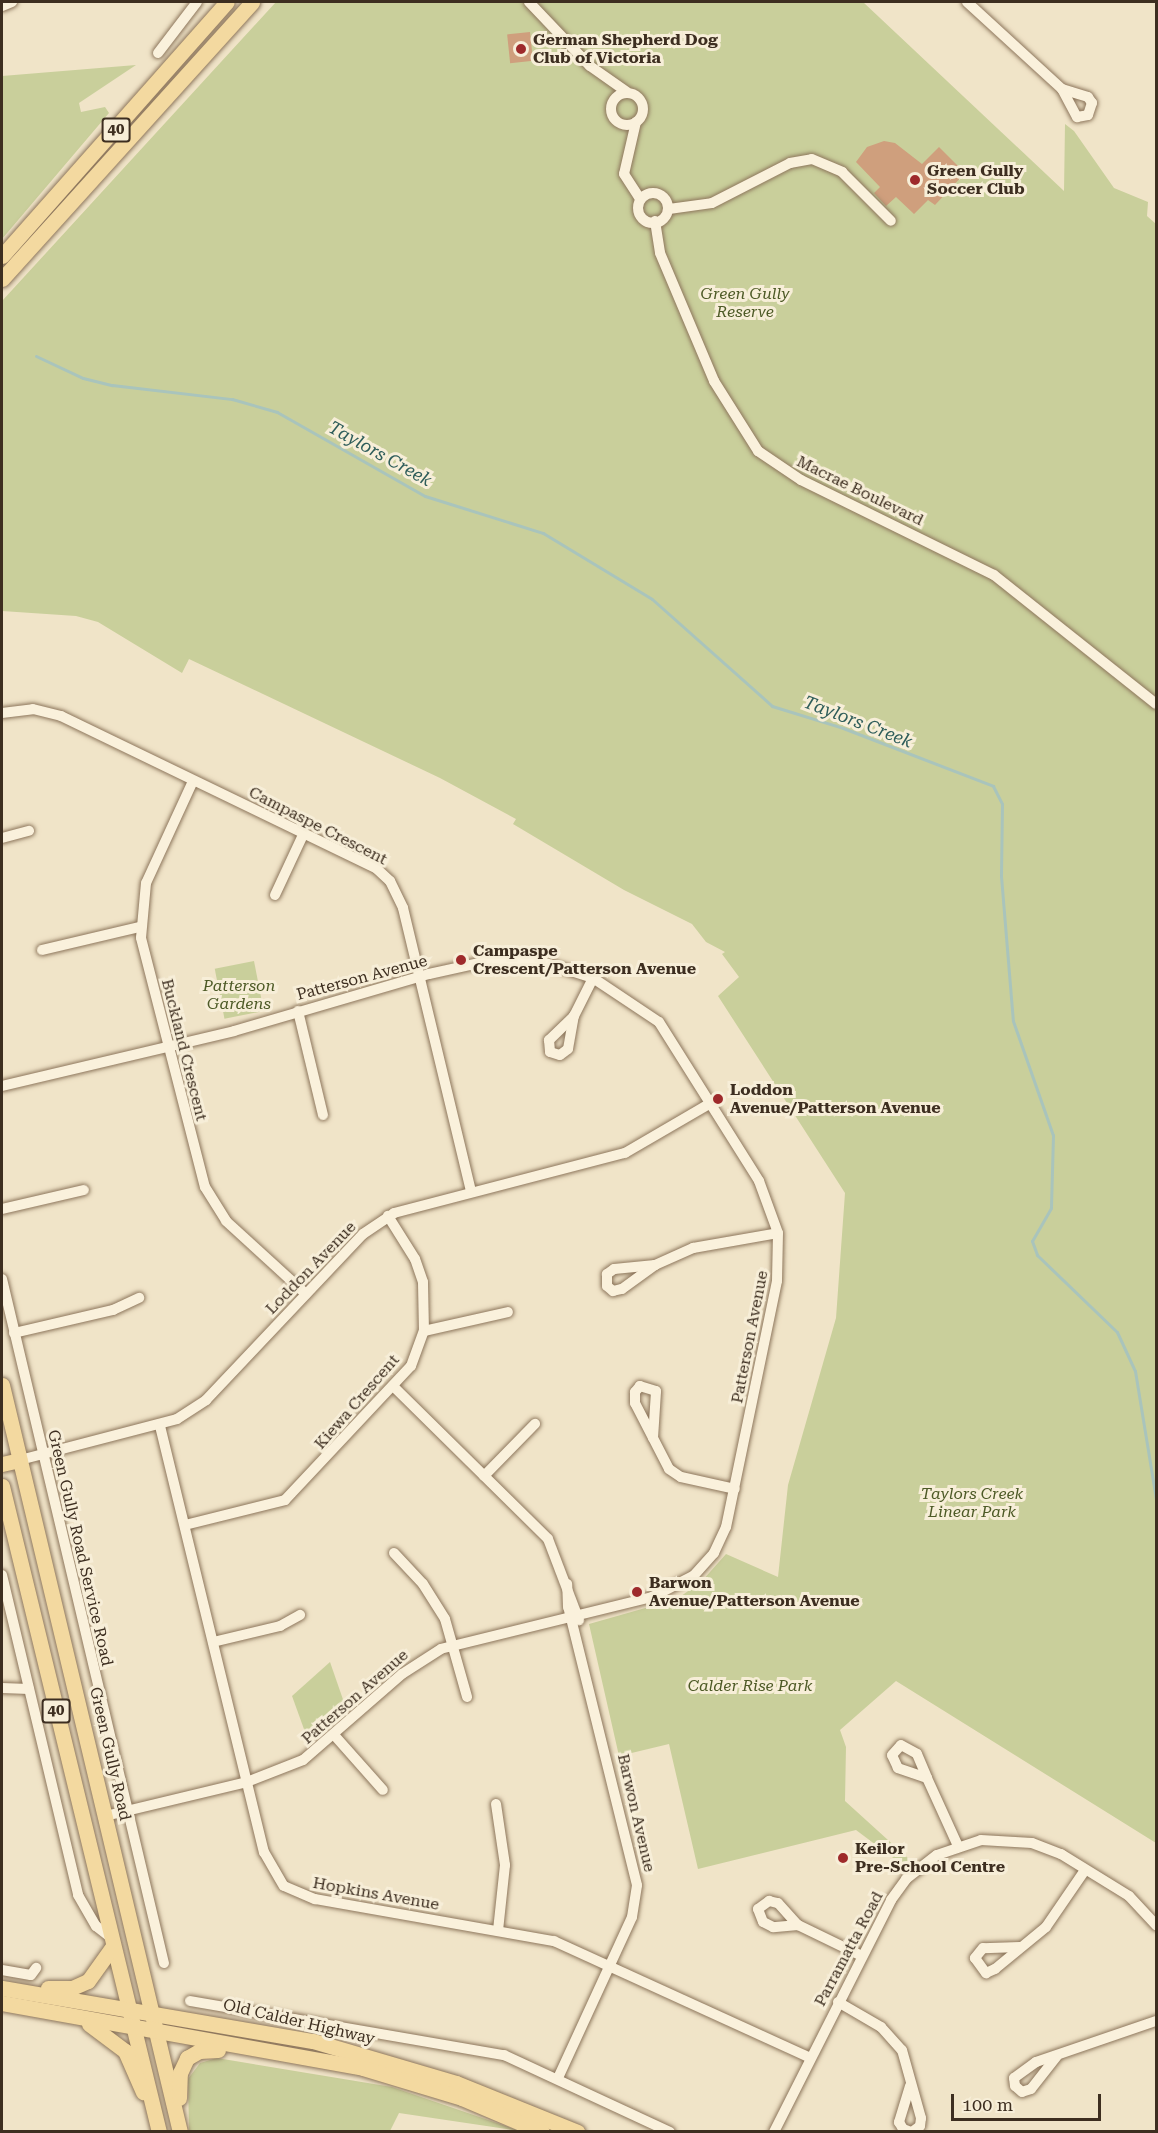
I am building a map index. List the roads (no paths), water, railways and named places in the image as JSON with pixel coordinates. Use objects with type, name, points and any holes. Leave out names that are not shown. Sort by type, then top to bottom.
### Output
[{"type":"main road","name":"40","points":[[2,256],[227,2]]},
{"type":"main road","name":"40","points":[[2,279],[252,2]]},
{"type":"main road","name":"Green Gully Road","points":[[2,1385],[181,2132]]},
{"type":"main road","points":[[2,1464],[20,1460]]},
{"type":"main road","name":"40","points":[[2,1486],[111,1941],[136,2029],[158,2132]]},
{"type":"main road","points":[[2,1993],[80,1985],[95,1973],[111,1941]]},
{"type":"main road","name":"Old Calder Highway","points":[[2,1993],[129,2008],[226,2023],[349,2050],[456,2083],[577,2132]]},
{"type":"main road","name":"Old Calder Highway","points":[[2,1993],[76,2018],[363,2068],[453,2095],[542,2132]]},
{"type":"main road","points":[[76,2018],[104,2032],[125,2052],[158,2132]]},
{"type":"main road","points":[[181,2132],[180,2073],[187,2058],[199,2050],[363,2068]]},
{"type":"street","points":[[2,6],[12,2]]},
{"type":"street","points":[[158,53],[197,2]]},
{"type":"street","points":[[529,2],[590,66],[643,104],[628,145],[624,174],[640,199],[639,215],[655,221],[666,218],[669,210]]},
{"type":"street","points":[[967,2],[1062,89]]},
{"type":"street","points":[[590,66],[611,105],[612,116],[620,123],[628,145]]},
{"type":"street","points":[[611,105],[627,92]]},
{"type":"street","points":[[620,123],[636,122]]},
{"type":"street","points":[[669,210],[712,203],[790,163],[813,159],[842,172],[891,221]]},
{"type":"street","points":[[640,199],[657,196],[669,210]]},
{"type":"street","name":"Macrae Boulevard","points":[[655,221],[660,253],[714,381],[758,450],[801,480],[994,575],[1156,704]]},
{"type":"street","name":"Campaspe Crescent","points":[[2,713],[46,710],[377,869],[390,881],[403,908],[471,1192]]},
{"type":"street","name":"Buckland Crescent","points":[[193,781],[152,868],[139,927],[194,1159],[214,1204],[249,1244],[306,1294]]},
{"type":"street","points":[[2,838],[29,831]]},
{"type":"street","points":[[275,894],[303,835]]},
{"type":"street","points":[[42,950],[139,927]]},
{"type":"street","name":"Patterson Avenue","points":[[2,1086],[168,1046],[420,977],[521,958],[593,978],[659,1022],[764,1190],[778,1233],[777,1281],[735,1489],[721,1540],[693,1576],[664,1593],[455,1644],[417,1662],[335,1736],[303,1760],[247,1782],[105,1816]]},
{"type":"street","points":[[574,1016],[593,978]]},
{"type":"street","points":[[298,1011],[322,1115]]},
{"type":"street","name":"Loddon Avenue","points":[[20,1460],[160,1426],[206,1400],[363,1234],[388,1216],[471,1192],[625,1154],[711,1103]]},
{"type":"street","points":[[2,1209],[84,1191]]},
{"type":"street","name":"Kiewa Crescent","points":[[185,1525],[285,1500],[394,1387],[411,1366],[424,1330],[420,1270],[388,1216]]},
{"type":"street","points":[[654,1265],[693,1248],[778,1233]]},
{"type":"street","name":"Green Gully Road Service Road","points":[[2,1279],[164,1964]]},
{"type":"street","points":[[14,1333],[112,1310],[139,1298]]},
{"type":"street","points":[[424,1330],[508,1312]]},
{"type":"street","name":"Barwon Avenue","points":[[394,1387],[548,1539],[567,1584],[636,1878],[634,1908],[558,2078]]},
{"type":"street","points":[[484,1476],[535,1424]]},
{"type":"street","name":"Hopkins Avenue","points":[[160,1426],[268,1864],[291,1891],[554,1941],[809,2057]]},
{"type":"street","points":[[653,1438],[674,1473],[735,1489]]},
{"type":"street","points":[[394,1553],[432,1598],[455,1644],[467,1697]]},
{"type":"street","points":[[2,1575],[84,1910],[111,1941]]},
{"type":"street","points":[[213,1642],[280,1626],[300,1615]]},
{"type":"street","points":[[2,1688],[29,1689]]},
{"type":"street","points":[[335,1736],[383,1790]]},
{"type":"street","points":[[927,1778],[958,1846]]},
{"type":"street","points":[[496,1804],[505,1865],[498,1930]]},
{"type":"street","name":"Parramatta Road","points":[[774,2132],[809,2057],[862,1956],[906,1879],[928,1861],[958,1846],[996,1839],[1021,1841],[1053,1851],[1129,1896],[1156,1925]]},
{"type":"street","points":[[1020,1947],[1057,1915],[1085,1870]]},
{"type":"street","points":[[798,1924],[862,1956]]},
{"type":"street","points":[[2,1970],[31,1975],[36,1968]]},
{"type":"street","points":[[190,2001],[504,2055],[558,2078],[670,2132]]},
{"type":"street","points":[[838,2002],[896,2040],[921,2118],[920,2126],[911,2132],[903,2129],[899,2122],[910,2086]]},
{"type":"street","points":[[1057,2056],[1093,2039],[1156,2021]]},
{"type":"waterway","name":"Taylors Creek","points":[[36,356],[83,378],[112,385],[232,399],[277,412],[425,496],[543,533],[652,599],[772,706],[843,728],[993,786],[1002,804],[1001,876],[1013,1021],[1053,1135],[1051,1208],[1032,1241],[1037,1255],[1117,1332],[1135,1371],[1156,1499]]},
{"type":"place","name":"German Shepherd Dog Club of Victoria","points":[[521,49]]},
{"type":"place","name":"Green Gully Soccer Club","points":[[915,180]]},
{"type":"place","name":"Campaspe Crescent/Patterson Avenue","points":[[461,960]]},
{"type":"place","name":"Loddon Avenue/Patterson Avenue","points":[[718,1099]]},
{"type":"place","name":"Barwon Avenue/Patterson Avenue","points":[[637,1592]]},
{"type":"place","name":"Keilor Pre-School Centre","points":[[843,1858]]},
{"type":"park label","name":"Green Gully Reserve","points":[[745,303]]},
{"type":"park label","name":"Patterson Gardens","points":[[239,995]]},
{"type":"park label","name":"Taylors Creek Linear Park","points":[[972,1503]]},
{"type":"park label","name":"Calder Rise Park","points":[[750,1686]]}]
